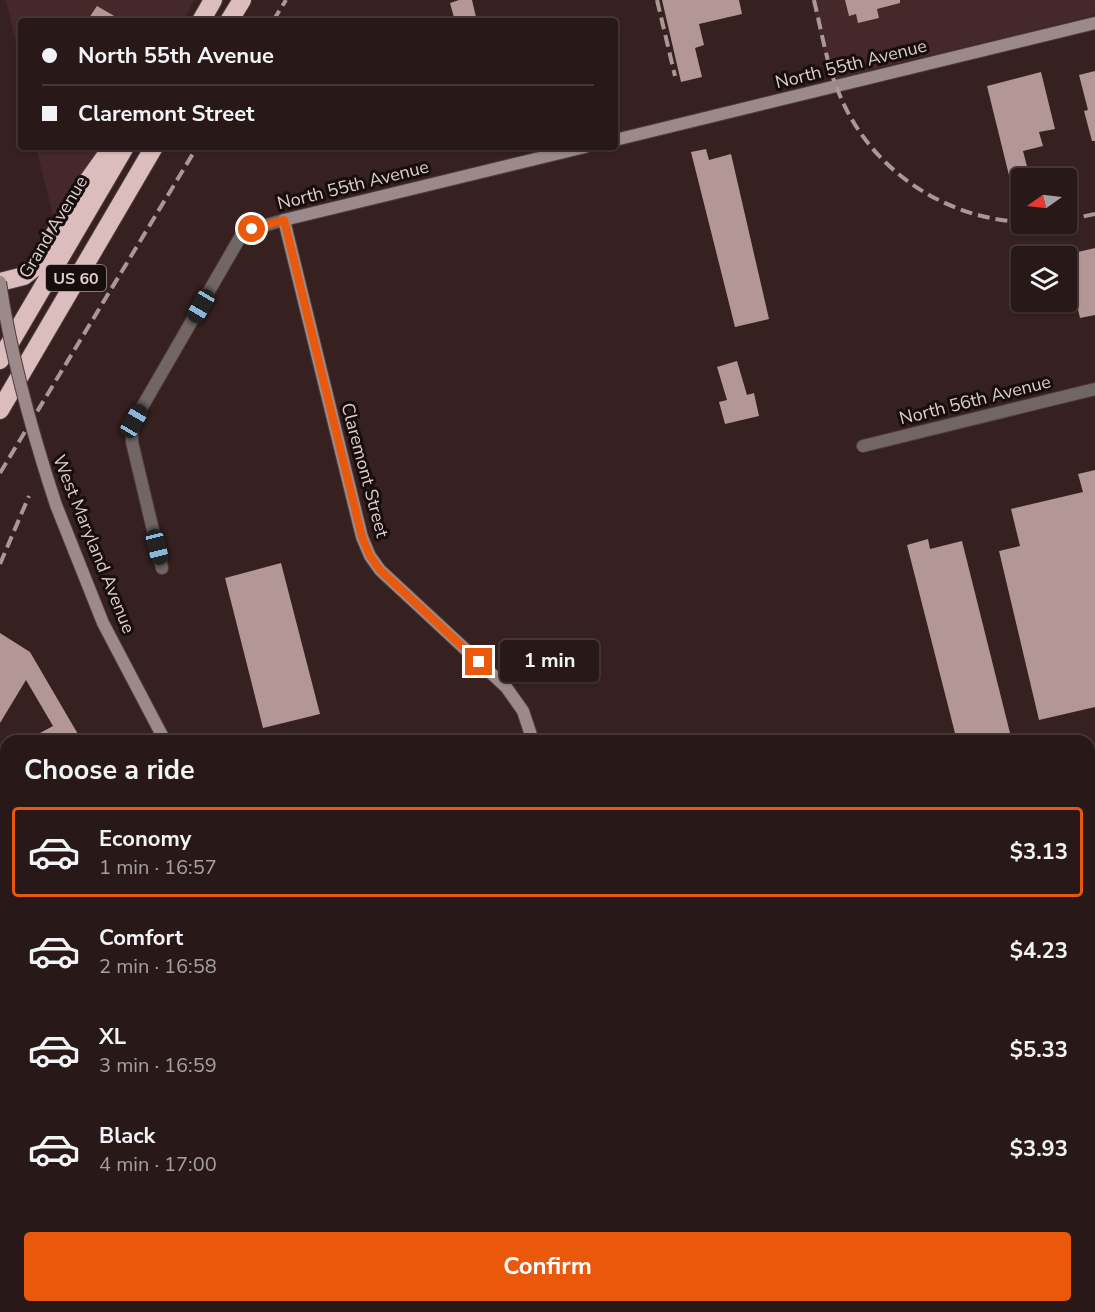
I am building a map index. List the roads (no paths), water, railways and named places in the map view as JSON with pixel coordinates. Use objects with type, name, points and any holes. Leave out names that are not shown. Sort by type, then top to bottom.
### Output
[{"type":"highway","points":[[203,18],[213,0]]},
{"type":"highway","points":[[232,18],[242,0]]},
{"type":"highway","points":[[0,282],[24,276],[34,268],[82,189],[110,150]]},
{"type":"highway","name":"Grand Avenue","points":[[0,360],[123,150]]},
{"type":"highway","name":"US 60","points":[[0,410],[152,150]]},
{"type":"street","name":"North 55th Avenue","points":[[618,139],[1095,23]]},
{"type":"street","name":"North 55th Avenue","points":[[162,568],[132,442],[134,421],[242,234],[284,220],[573,150]]},
{"type":"street","name":"Claremont Street","points":[[284,220],[362,537],[370,556],[380,570],[506,687],[523,711],[531,735]]},
{"type":"street","name":"West Maryland Avenue","points":[[0,282],[15,364],[40,457],[56,505],[99,615],[162,735]]},
{"type":"street","name":"North 56th Avenue","points":[[863,446],[1095,389]]},
{"type":"railway","points":[[275,18],[286,0]]},
{"type":"railway","points":[[657,0],[675,76]]},
{"type":"railway","points":[[814,0],[836,86],[854,124],[871,147],[891,168],[914,186],[939,200],[965,211],[1011,220]]},
{"type":"railway","points":[[0,473],[195,150]]},
{"type":"railway","points":[[1077,218],[1095,214]]},
{"type":"railway","points":[[0,564],[29,496]]}]
